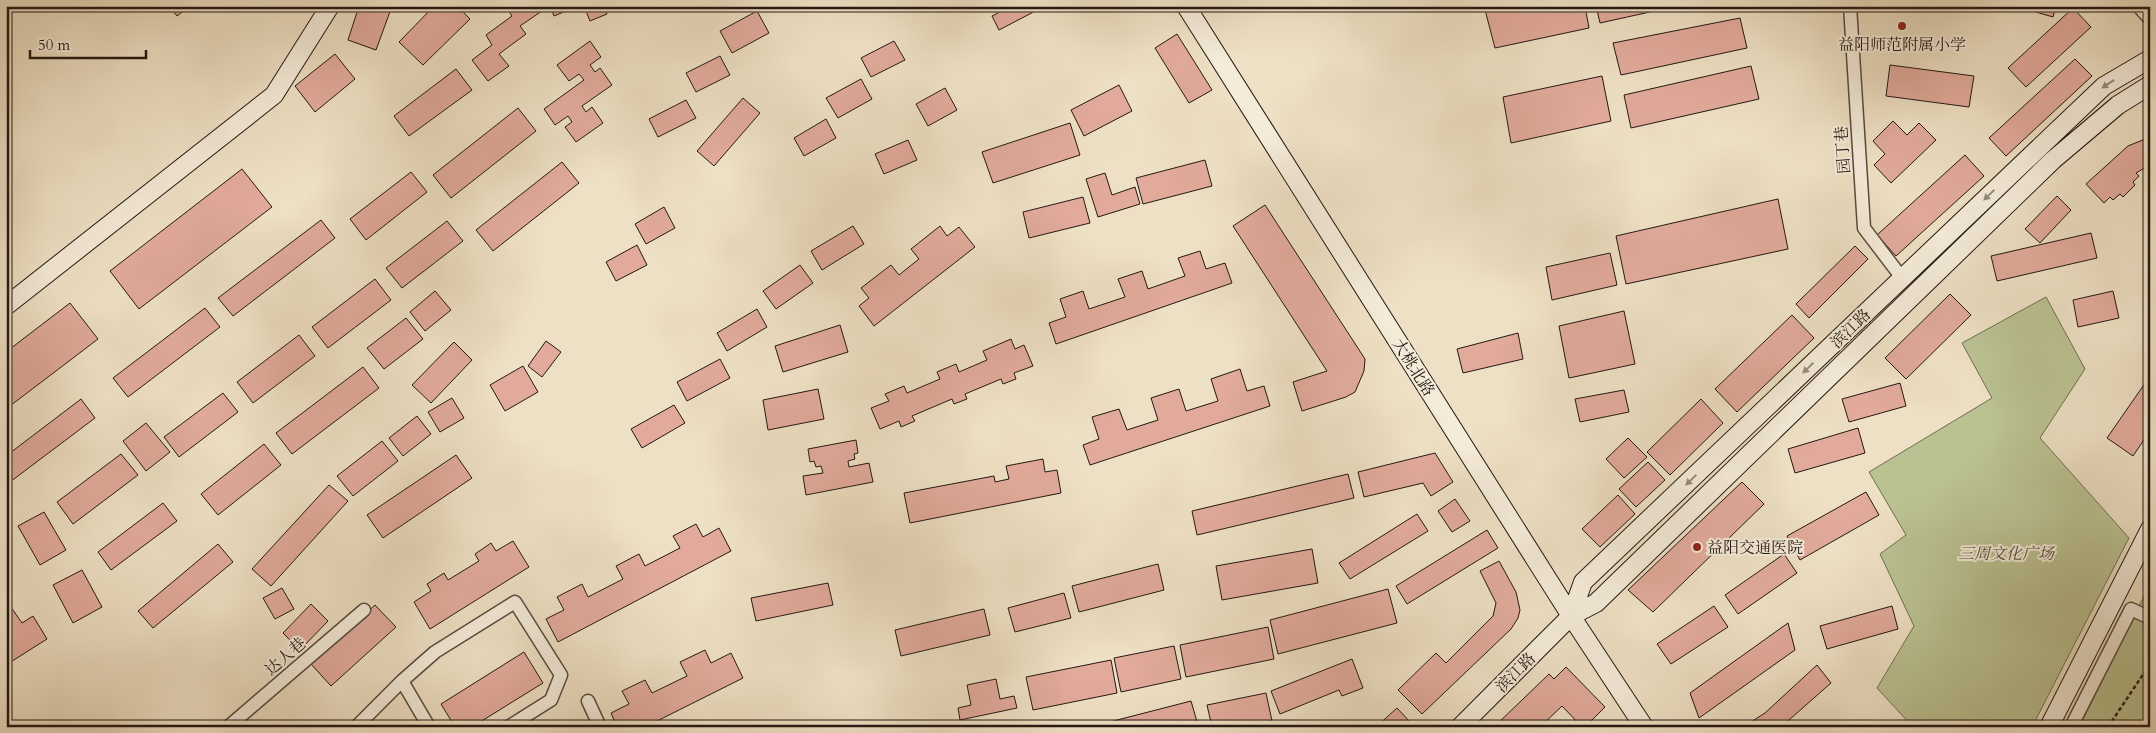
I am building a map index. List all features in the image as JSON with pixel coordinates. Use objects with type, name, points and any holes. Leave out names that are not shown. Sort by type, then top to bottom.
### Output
[{"type":"main road","points":[[6,306],[274,95],[330,6]]},
{"type":"main road","name":"大桃北路","points":[[1186,6],[1571,616],[1644,727]]},
{"type":"main road","points":[[2142,6],[2150,15]]},
{"type":"main road","name":"滨江路","points":[[1571,616],[1583,582],[2104,86],[2150,59]]},
{"type":"main road","name":"滨江路","points":[[1460,727],[1571,616],[1596,603],[2053,160],[2118,105],[2150,85]]},
{"type":"main road","points":[[2049,727],[2150,529]]},
{"type":"street","name":"园丁巷","points":[[1850,6],[1864,228],[1902,278]]},
{"type":"street","points":[[356,727],[402,681],[435,652],[515,602],[561,675],[551,700],[508,727]]},
{"type":"street","points":[[2071,727],[2131,609],[2150,618]]},
{"type":"street","name":"达人巷","points":[[228,727],[364,610]]},
{"type":"street","points":[[402,681],[429,727]]},
{"type":"street","points":[[588,701],[600,727]]},
{"type":"path","points":[[2108,727],[2150,664]]},
{"type":"green space","name":"三周文化广场","points":[[2046,297],[2085,369],[2040,438],[2129,538],[2032,727],[1913,727],[1877,688],[1914,626],[1880,554],[1906,535],[1869,472],[1992,398],[1962,343]]},
{"type":"green space","points":[[2150,584],[2150,727],[2079,727]]},
{"type":"building","points":[[169,6],[190,6],[177,16]]},
{"type":"building","points":[[359,6],[392,6],[376,50],[348,40]]},
{"type":"building","points":[[434,6],[457,6],[470,19],[423,65],[399,42]]},
{"type":"building","points":[[538,6],[542,11],[520,26],[526,34],[499,54],[509,66],[488,81],[472,60],[492,45],[486,35],[512,16],[506,7]]},
{"type":"building","points":[[550,6],[578,6],[554,16]]},
{"type":"building","points":[[584,6],[604,6],[607,14],[590,21]]},
{"type":"building","points":[[1011,6],[1045,6],[999,30],[992,16]]},
{"type":"building","points":[[1484,6],[1585,6],[1589,28],[1495,48]]},
{"type":"building","points":[[1596,6],[1677,6],[1600,23]]},
{"type":"building","points":[[2023,6],[2056,6],[2053,17],[2022,8]]},
{"type":"building","points":[[2073,8],[2091,27],[2026,87],[2008,68]]},
{"type":"building","points":[[757,11],[769,33],[732,53],[720,31]]},
{"type":"building","points":[[1740,18],[1747,48],[1621,75],[1613,43]]},
{"type":"building","points":[[1177,34],[1212,90],[1189,103],[1155,48]]},
{"type":"building","points":[[590,41],[601,57],[590,65],[595,72],[600,68],[612,85],[582,106],[586,112],[592,107],[603,123],[576,142],[565,127],[572,122],[568,116],[555,125],[544,109],[584,80],[579,74],[569,81],[557,65]]},
{"type":"building","points":[[894,41],[905,60],[871,77],[861,58]]},
{"type":"building","points":[[335,54],[355,79],[315,112],[295,86]]},
{"type":"building","points":[[720,56],[730,75],[696,92],[686,73]]},
{"type":"building","points":[[2075,59],[2092,76],[2006,156],[1989,138]]},
{"type":"building","points":[[1890,65],[1974,76],[1969,107],[1886,96]]},
{"type":"building","points":[[1751,66],[1759,99],[1631,128],[1624,95]]},
{"type":"building","points":[[456,69],[472,90],[409,136],[394,116]]},
{"type":"building","points":[[1602,76],[1611,121],[1511,143],[1503,97]]},
{"type":"building","points":[[861,79],[872,99],[838,118],[826,98]]},
{"type":"building","points":[[1119,85],[1132,111],[1084,136],[1071,110]]},
{"type":"building","points":[[945,88],[957,110],[928,126],[916,104]]},
{"type":"building","points":[[743,98],[760,113],[714,166],[697,151]]},
{"type":"building","points":[[686,100],[696,118],[658,137],[649,119]]},
{"type":"building","points":[[518,108],[536,131],[451,198],[433,175]]},
{"type":"building","points":[[826,119],[836,138],[804,156],[794,138]]},
{"type":"building","points":[[1893,121],[1907,135],[1919,123],[1936,140],[1891,183],[1874,165],[1885,154],[1873,141]]},
{"type":"building","points":[[1070,123],[1080,155],[993,183],[982,152]]},
{"type":"building","points":[[2150,137],[2150,169],[2148,166],[2136,173],[2139,176],[2133,182],[2135,185],[2123,197],[2120,194],[2113,200],[2110,197],[2104,203],[2086,184],[2128,146]]},
{"type":"building","points":[[908,140],[917,160],[884,174],[875,154]]},
{"type":"building","points":[[1965,155],[1984,176],[1896,256],[1877,235]]},
{"type":"building","points":[[1205,160],[1212,186],[1143,204],[1136,178]]},
{"type":"building","points":[[562,162],[579,183],[493,251],[476,230]]},
{"type":"building","points":[[242,169],[272,207],[139,309],[110,271]]},
{"type":"building","points":[[411,172],[427,192],[366,240],[350,219]]},
{"type":"building","points":[[1105,173],[1112,195],[1135,187],[1140,204],[1098,217],[1086,179]]},
{"type":"building","points":[[2057,196],[2071,210],[2040,243],[2025,229]]},
{"type":"building","points":[[1083,197],[1090,223],[1029,238],[1023,212]]},
{"type":"building","points":[[1778,199],[1788,249],[1626,284],[1616,236]]},
{"type":"building","points":[[1265,205],[1365,359],[1364,371],[1355,392],[1346,397],[1302,411],[1293,382],[1327,371],[1233,226]]},
{"type":"building","points":[[664,207],[675,228],[646,244],[635,224]]},
{"type":"building","points":[[321,220],[335,238],[233,316],[218,298]]},
{"type":"building","points":[[447,221],[463,241],[402,288],[386,268]]},
{"type":"building","points":[[853,226],[864,244],[822,270],[811,251]]},
{"type":"building","points":[[940,226],[947,236],[959,227],[975,247],[874,326],[859,306],[869,298],[861,288],[891,265],[899,275],[919,259],[911,249]]},
{"type":"building","points":[[2091,233],[2097,258],[1997,281],[1991,256]]},
{"type":"building","points":[[637,245],[647,265],[616,281],[606,262]]},
{"type":"building","points":[[1855,246],[1868,259],[1809,318],[1796,304]]},
{"type":"building","points":[[1200,251],[1206,269],[1225,263],[1232,283],[1056,344],[1049,323],[1066,317],[1060,299],[1083,291],[1089,309],[1125,297],[1118,279],[1142,271],[1148,289],[1185,276],[1178,258]]},
{"type":"building","points":[[1610,253],[1617,285],[1552,300],[1546,267]]},
{"type":"building","points":[[800,265],[813,283],[776,309],[763,291]]},
{"type":"building","points":[[375,279],[391,300],[328,348],[312,327]]},
{"type":"building","points":[[435,291],[451,310],[425,331],[410,312]]},
{"type":"building","points":[[2113,291],[2119,318],[2078,327],[2073,300]]},
{"type":"building","points":[[1950,294],[1971,315],[1906,379],[1885,358]]},
{"type":"building","points":[[70,303],[98,339],[6,409],[6,352]]},
{"type":"building","points":[[205,308],[220,327],[128,397],[113,378]]},
{"type":"building","points":[[757,309],[767,327],[727,351],[717,333]]},
{"type":"building","points":[[1624,311],[1635,364],[1569,378],[1559,326]]},
{"type":"building","points":[[1792,315],[1814,338],[1737,412],[1715,389]]},
{"type":"building","points":[[406,318],[423,339],[384,369],[367,348]]},
{"type":"building","points":[[840,325],[848,352],[783,372],[775,346]]},
{"type":"building","points":[[1518,333],[1523,359],[1463,373],[1457,349]]},
{"type":"building","points":[[299,335],[315,356],[253,403],[237,382]]},
{"type":"building","points":[[1011,339],[1015,349],[1024,345],[1033,366],[1014,373],[1016,379],[1003,384],[1001,379],[965,394],[967,399],[954,404],[952,399],[912,416],[915,421],[901,427],[899,421],[880,429],[871,408],[889,401],[885,394],[904,386],[907,393],[940,379],[937,372],[956,364],[959,372],[987,360],[983,351]]},
{"type":"building","points":[[546,341],[561,352],[542,377],[528,366]]},
{"type":"building","points":[[454,342],[472,360],[431,403],[412,385]]},
{"type":"building","points":[[720,359],[730,378],[687,401],[677,382]]},
{"type":"building","points":[[523,366],[538,392],[505,411],[490,385]]},
{"type":"building","points":[[363,367],[379,388],[292,454],[276,433]]},
{"type":"building","points":[[1240,369],[1247,391],[1264,386],[1270,406],[1090,465],[1083,445],[1099,439],[1092,417],[1119,409],[1127,430],[1158,420],[1151,398],[1179,389],[1186,411],[1218,401],[1211,379]]},
{"type":"building","points":[[2150,376],[2150,431],[2133,456],[2107,438]]},
{"type":"building","points":[[1900,383],[1906,406],[1849,422],[1842,399]]},
{"type":"building","points":[[818,389],[824,419],[768,430],[763,400]]},
{"type":"building","points":[[1624,390],[1629,412],[1580,422],[1575,399]]},
{"type":"building","points":[[223,393],[238,412],[179,457],[164,437]]},
{"type":"building","points":[[452,398],[464,418],[440,432],[428,412]]},
{"type":"building","points":[[81,399],[95,418],[6,485],[6,456]]},
{"type":"building","points":[[1701,399],[1723,423],[1670,475],[1647,452]]},
{"type":"building","points":[[674,405],[685,423],[642,448],[631,429]]},
{"type":"building","points":[[417,416],[431,434],[403,456],[389,438]]},
{"type":"building","points":[[146,423],[170,452],[146,471],[123,441]]},
{"type":"building","points":[[1858,428],[1865,453],[1795,473],[1788,449]]},
{"type":"building","points":[[1628,438],[1647,457],[1624,478],[1606,459]]},
{"type":"building","points":[[856,440],[858,453],[854,454],[855,459],[848,461],[849,467],[869,463],[873,482],[806,495],[803,476],[823,473],[821,466],[816,467],[814,461],[810,462],[808,449]]},
{"type":"building","points":[[382,441],[398,461],[353,496],[337,476]]},
{"type":"building","points":[[264,444],[281,465],[218,515],[201,494]]},
{"type":"building","points":[[1435,453],[1453,482],[1431,496],[1423,483],[1364,497],[1358,472]]},
{"type":"building","points":[[121,454],[138,475],[73,524],[57,502]]},
{"type":"building","points":[[456,455],[472,478],[383,538],[367,515]]},
{"type":"building","points":[[1043,459],[1045,472],[1057,470],[1061,493],[910,523],[904,493],[994,476],[995,482],[1009,479],[1006,466]]},
{"type":"building","points":[[1648,462],[1665,480],[1636,507],[1619,489]]},
{"type":"building","points":[[1348,474],[1354,498],[1197,535],[1192,511]]},
{"type":"building","name":"益阳交通医院","points":[[1742,482],[1764,504],[1653,612],[1628,590]]},
{"type":"building","points":[[329,485],[348,501],[271,586],[252,569]]},
{"type":"building","points":[[1866,492],[1879,515],[1800,560],[1787,536]]},
{"type":"building","points":[[1618,495],[1635,514],[1600,547],[1582,529]]},
{"type":"building","points":[[1455,499],[1470,521],[1452,532],[1438,511]]},
{"type":"building","points":[[163,503],[177,521],[111,570],[98,552]]},
{"type":"building","points":[[44,512],[66,550],[40,565],[18,526]]},
{"type":"building","points":[[1417,514],[1428,531],[1350,579],[1339,563]]},
{"type":"building","points":[[696,524],[703,537],[719,528],[731,551],[558,642],[546,619],[564,610],[557,597],[582,584],[588,597],[623,579],[616,566],[639,554],[645,566],[680,548],[673,536]]},
{"type":"building","points":[[1487,530],[1498,548],[1407,604],[1396,586]]},
{"type":"building","points":[[513,541],[529,567],[430,629],[414,602],[431,591],[427,584],[444,573],[448,580],[479,561],[475,554],[491,543],[496,551]]},
{"type":"building","points":[[218,544],[233,562],[153,628],[138,611]]},
{"type":"building","points":[[1312,549],[1318,583],[1222,600],[1216,566]]},
{"type":"building","points":[[1784,554],[1797,573],[1738,614],[1725,595]]},
{"type":"building","points":[[1499,561],[1516,592],[1520,610],[1518,618],[1511,629],[1422,714],[1398,690],[1436,653],[1446,663],[1493,616],[1496,603],[1480,571]]},
{"type":"building","points":[[1158,564],[1164,590],[1079,612],[1072,586]]},
{"type":"building","points":[[82,570],[102,607],[73,623],[53,585]]},
{"type":"building","points":[[828,583],[833,605],[756,621],[751,598]]},
{"type":"building","points":[[282,588],[294,609],[275,619],[263,598]]},
{"type":"building","points":[[1388,589],[1397,623],[1278,654],[1270,620]]},
{"type":"building","points":[[1064,593],[1071,618],[1015,632],[1008,608]]},
{"type":"building","points":[[6,600],[22,623],[33,616],[47,639],[6,665]]},
{"type":"building","points":[[311,604],[328,621],[300,650],[283,633]]},
{"type":"building","points":[[375,605],[396,627],[331,686],[311,664]]},
{"type":"building","points":[[1714,606],[1728,627],[1671,664],[1657,644]]},
{"type":"building","points":[[1892,606],[1898,629],[1827,649],[1820,626]]},
{"type":"building","points":[[984,609],[990,635],[901,656],[895,630]]},
{"type":"building","points":[[1788,623],[1795,650],[1699,718],[1690,693]]},
{"type":"building","points":[[1268,627],[1274,659],[1186,677],[1180,645]]},
{"type":"building","points":[[1174,646],[1181,679],[1121,692],[1114,658]]},
{"type":"building","points":[[705,650],[711,663],[731,653],[743,678],[645,727],[617,727],[611,713],[629,704],[622,691],[645,680],[652,693],[687,676],[680,662]]},
{"type":"building","points":[[524,652],[543,683],[472,727],[455,727],[441,704]]},
{"type":"building","points":[[1352,659],[1363,688],[1342,696],[1339,690],[1280,714],[1271,691]]},
{"type":"building","points":[[1111,660],[1117,693],[1033,710],[1026,677]]},
{"type":"building","points":[[1817,665],[1831,683],[1781,727],[1743,727],[1765,713]]},
{"type":"building","points":[[1566,667],[1605,707],[1585,727],[1582,727],[1562,706],[1540,727],[1494,727],[1549,674],[1554,679]]},
{"type":"building","points":[[996,679],[1000,699],[1014,696],[1017,708],[960,720],[958,708],[971,705],[967,685]]},
{"type":"building","points":[[1266,693],[1272,721],[1244,727],[1212,727],[1207,705]]},
{"type":"building","points":[[1191,701],[1198,725],[1193,727],[1090,727]]},
{"type":"building","points":[[1397,708],[1411,723],[1407,727],[1376,727]]},
{"type":"place","name":"益阳师范附属小学","points":[[1902,26]]},
{"type":"place","name":"益阳交通医院","points":[[1697,547]]}]
